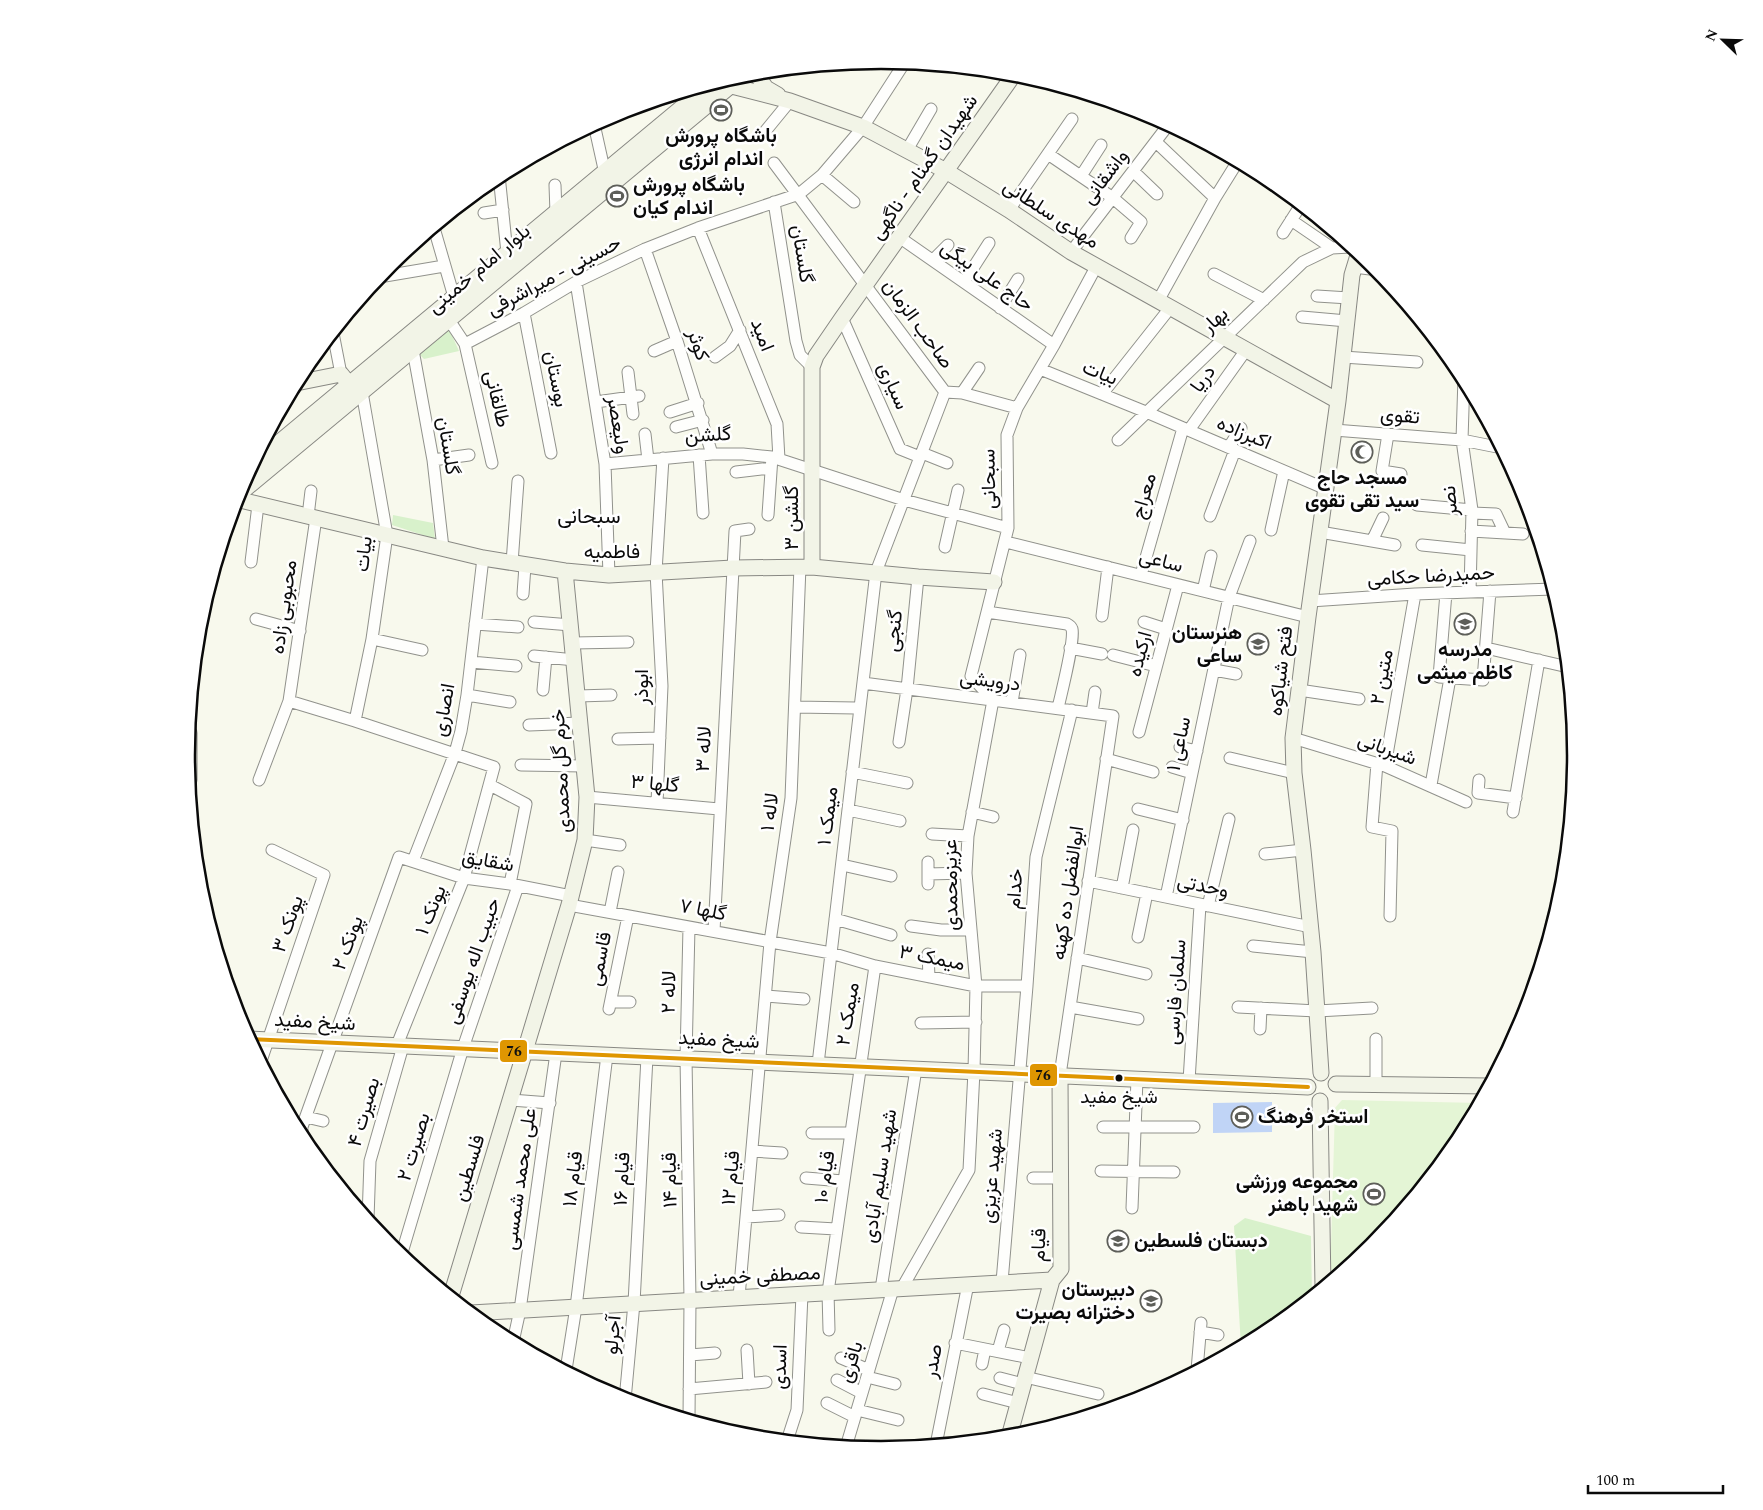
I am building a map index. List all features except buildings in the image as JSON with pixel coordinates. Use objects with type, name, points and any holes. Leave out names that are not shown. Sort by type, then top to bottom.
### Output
[{"type":"street","name":"حسینی - میراشرفی","points":[[465,344],[576,282],[645,249],[698,228],[799,194],[822,175],[863,127],[900,69]]},
{"type":"street","points":[[760,80],[766,88],[790,101],[763,134]]},
{"type":"street","name":"شهیدان گمنام - ناگهی","points":[[866,284],[1008,81]]},
{"type":"street","name":"مهدی سلطانی","points":[[731,86],[790,101],[863,127],[946,171],[1009,210],[1071,252],[1338,401]]},
{"type":"street","name":"بلوار امام خمینی","points":[[265,453],[556,213],[606,180],[717,89]]},
{"type":"street","name":"بلوار امام خمینی","points":[[252,481],[351,383],[413,350],[606,180],[700,93]]},
{"type":"street","points":[[907,150],[931,109]]},
{"type":"street","points":[[1009,210],[1072,119]]},
{"type":"street","name":"واشقانی","points":[[1071,252],[1164,130]]},
{"type":"street","points":[[596,132],[606,180]]},
{"type":"street","points":[[1156,142],[1215,198]]},
{"type":"street","points":[[1080,176],[1102,146]]},
{"type":"street","points":[[1048,154],[1113,198],[1141,222],[1131,238]]},
{"type":"street","name":"صاحب الزمان","points":[[774,163],[945,392],[876,572]]},
{"type":"street","points":[[1102,394],[1164,304],[1215,198],[1234,167]]},
{"type":"street","points":[[1133,171],[1158,194]]},
{"type":"street","points":[[822,175],[854,202]]},
{"type":"street","points":[[500,184],[507,253]]},
{"type":"street","points":[[555,185],[556,213]]},
{"type":"street","name":"گلستان","points":[[774,202],[796,341],[800,355],[812,367]]},
{"type":"street","points":[[484,213],[502,210]]},
{"type":"street","points":[[1283,233],[1294,215],[1332,248]]},
{"type":"street","name":"امید","points":[[698,228],[777,424],[768,515]]},
{"type":"street","points":[[436,234],[454,298]]},
{"type":"street","name":"حاج علی بیگی","points":[[899,237],[1054,345]]},
{"type":"street","points":[[964,282],[989,244]]},
{"type":"street","points":[[933,260],[948,245]]},
{"type":"street","name":"بهار","points":[[1118,440],[1223,337],[1304,262],[1332,248],[1344,248]]},
{"type":"street","name":"کوثر","points":[[645,249],[698,404],[712,454]]},
{"type":"street","name":"فتح شیاکوه","points":[[1321,1073],[1311,927],[1294,773],[1293,738],[1338,401],[1353,257]]},
{"type":"street","points":[[391,276],[444,266]]},
{"type":"street","name":"سبحانی","points":[[993,700],[971,676],[994,582],[1006,542],[1008,528],[1007,435],[1017,408],[1054,345],[1096,266]]},
{"type":"street","points":[[1353,271],[1367,270]]},
{"type":"street","points":[[1214,274],[1264,300]]},
{"type":"street","points":[[1000,308],[1018,279]]},
{"type":"street","name":"ولیعصر","points":[[576,282],[605,464],[609,575]]},
{"type":"street","points":[[812,470],[812,367],[816,356],[866,284]]},
{"type":"street","points":[[1317,296],[1349,298]]},
{"type":"street","name":"بوستان","points":[[524,312],[551,453]]},
{"type":"street","points":[[1302,317],[1346,321]]},
{"type":"street","name":"سیاری","points":[[842,318],[900,449],[947,463]]},
{"type":"street","points":[[449,320],[465,344]]},
{"type":"street","points":[[715,358],[730,346],[740,330]]},
{"type":"street","name":"بیات","points":[[335,339],[351,383],[387,535],[372,639],[356,721]]},
{"type":"street","points":[[654,351],[677,341]]},
{"type":"street","name":"طالقانی","points":[[465,344],[492,462]]},
{"type":"street","name":"گلستان","points":[[413,350],[433,460],[442,548]]},
{"type":"street","name":"دریا","points":[[1186,429],[1246,350]]},
{"type":"street","points":[[1343,357],[1417,362]]},
{"type":"street","points":[[962,393],[979,368]]},
{"type":"street","name":"بیات","points":[[1040,369],[1146,412]]},
{"type":"street","points":[[628,372],[635,396],[633,414]]},
{"type":"street","points":[[305,383],[351,383]]},
{"type":"street","points":[[945,392],[962,393],[1017,408]]},
{"type":"street","name":"نصر","points":[[1464,392],[1462,440],[1472,512],[1470,592]]},
{"type":"street","points":[[596,402],[635,396]]},
{"type":"street","points":[[670,412],[698,404]]},
{"type":"street","name":"اکبرزاده","points":[[1146,412],[1326,489]]},
{"type":"street","points":[[676,427],[703,420]]},
{"type":"street","points":[[1210,516],[1232,449],[1241,428]]},
{"type":"street","name":"معراج","points":[[1141,575],[1186,429]]},
{"type":"street","name":"تقوی","points":[[1334,430],[1462,440],[1494,446]]},
{"type":"street","points":[[645,434],[648,460]]},
{"type":"street","points":[[1388,434],[1382,471],[1401,474]]},
{"type":"street","name":"گلشن","points":[[605,464],[712,454],[744,454],[812,470],[904,500],[1008,528]]},
{"type":"street","points":[[699,455],[703,513]]},
{"type":"street","points":[[433,460],[469,456]]},
{"type":"street","name":"ابوذر","points":[[657,803],[662,686],[656,572],[663,458]]},
{"type":"street","points":[[736,472],[774,462]]},
{"type":"street","name":"گلشن ۳","points":[[806,566],[812,470]]},
{"type":"street","points":[[1271,530],[1284,470]]},
{"type":"street","points":[[518,481],[519,564],[523,594]]},
{"type":"street","points":[[944,547],[958,490]]},
{"type":"street","name":"محبوبی زاده","points":[[259,780],[289,701],[300,631],[312,517],[311,491]]},
{"type":"street","name":"فاطمیه","points":[[244,501],[482,558],[566,572],[609,575],[806,566],[994,582]]},
{"type":"street","points":[[251,562],[258,505]]},
{"type":"street","points":[[1417,505],[1496,514],[1505,533]]},
{"type":"street","points":[[1372,541],[1383,518]]},
{"type":"street","name":"لاله ۳","points":[[714,932],[735,531],[749,529]]},
{"type":"street","points":[[1471,531],[1523,534]]},
{"type":"street","points":[[1320,532],[1395,545]]},
{"type":"street","name":"ساعی ۱","points":[[1166,897],[1229,597],[1250,541]]},
{"type":"street","name":"ساعی","points":[[1006,542],[1308,617]]},
{"type":"street","points":[[1422,545],[1471,550]]},
{"type":"street","points":[[1202,591],[1212,556]]},
{"type":"street","name":"انصاری","points":[[413,861],[455,753],[461,732],[467,696],[482,558]]},
{"type":"street","name":"لاله ۱","points":[[760,1062],[770,942],[791,798],[795,707],[806,566]]},
{"type":"street","points":[[1102,616],[1108,567]]},
{"type":"street","name":"خرم گل محمدی","points":[[525,1051],[570,900],[585,840],[587,797],[566,572]]},
{"type":"street","name":"میمک ۱","points":[[818,1064],[876,572]]},
{"type":"street","name":"گنجی","points":[[907,689],[918,577]]},
{"type":"street","name":"ارکیده","points":[[1138,732],[1178,585]]},
{"type":"street","name":"حمیدرضا حکامی","points":[[1310,601],[1415,594],[1547,589]]},
{"type":"street","points":[[1444,677],[1483,680],[1490,591]]},
{"type":"street","points":[[1431,785],[1444,677],[1446,593]]},
{"type":"street","name":"متین ۲","points":[[1390,916],[1392,831],[1372,827],[1381,764],[1415,594]]},
{"type":"street","points":[[987,612],[1070,626],[1072,630],[1070,648],[1058,708]]},
{"type":"street","points":[[256,619],[300,631]]},
{"type":"street","points":[[534,622],[571,625]]},
{"type":"street","points":[[1144,622],[1166,628]]},
{"type":"street","points":[[475,624],[518,627]]},
{"type":"street","points":[[372,639],[422,650]]},
{"type":"street","points":[[573,643],[628,642]]},
{"type":"street","points":[[1070,648],[1156,666]]},
{"type":"street","points":[[1486,648],[1562,666]]},
{"type":"street","points":[[1012,702],[1020,655]]},
{"type":"street","points":[[534,656],[575,660]]},
{"type":"street","points":[[543,690],[546,657]]},
{"type":"street","points":[[1513,812],[1539,660]]},
{"type":"street","points":[[471,662],[516,666]]},
{"type":"street","points":[[1214,670],[1236,674]]},
{"type":"street","name":"درویشی","points":[[863,683],[1113,716]]},
{"type":"street","points":[[899,742],[907,689]]},
{"type":"street","points":[[1300,690],[1359,699]]},
{"type":"street","points":[[1092,713],[1095,692]]},
{"type":"street","points":[[578,696],[611,695]]},
{"type":"street","points":[[467,696],[510,702]]},
{"type":"street","name":"عزیزمحمدی","points":[[892,1289],[969,1170],[976,986],[966,873],[968,836],[993,700]]},
{"type":"street","points":[[289,701],[494,767],[490,785]]},
{"type":"street","points":[[795,707],[856,708]]},
{"type":"street","name":"خدام","points":[[1020,1074],[1036,857],[1072,710]]},
{"type":"street","name":"ابوالفضل ده کهنه","points":[[1060,1075],[1113,716]]},
{"type":"street","points":[[529,725],[580,723]]},
{"type":"street","points":[[618,739],[660,738]]},
{"type":"street","name":"شیربانی","points":[[1293,738],[1381,764],[1466,802]]},
{"type":"street","points":[[1180,746],[1197,751]]},
{"type":"street","points":[[1230,758],[1294,773]]},
{"type":"street","points":[[1106,759],[1153,772]]},
{"type":"street","points":[[521,765],[584,766]]},
{"type":"street","points":[[1172,767],[1192,773]]},
{"type":"street","points":[[852,772],[907,783]]},
{"type":"street","points":[[1479,780],[1478,793],[1516,798]]},
{"type":"street","name":"حبیب اله یوسفی","points":[[463,1048],[514,885],[526,804],[490,785]]},
{"type":"street","name":"پونک ۱","points":[[400,1046],[464,878],[490,785]]},
{"type":"street","name":"گلها ۳","points":[[587,797],[719,809]]},
{"type":"street","points":[[1138,809],[1182,820]]},
{"type":"street","points":[[848,810],[900,821]]},
{"type":"street","points":[[972,812],[993,817]]},
{"type":"street","name":"سلمان فارسی","points":[[1189,1081],[1204,905],[1229,819]]},
{"type":"street","points":[[1122,888],[1133,830]]},
{"type":"street","points":[[932,834],[968,836]]},
{"type":"street","points":[[585,840],[620,845]]},
{"type":"street","name":"پونک ۳","points":[[267,1040],[324,875],[272,850]]},
{"type":"street","points":[[1265,854],[1303,850]]},
{"type":"street","name":"شقایق","points":[[399,857],[464,878],[514,885],[570,900]]},
{"type":"street","name":"پونک ۲","points":[[303,1124],[399,857]]},
{"type":"street","points":[[842,865],[891,876]]},
{"type":"street","points":[[610,912],[618,872]]},
{"type":"street","points":[[928,873],[966,873]]},
{"type":"street","name":"وحدتی","points":[[1088,881],[1311,927]]},
{"type":"street","points":[[1138,937],[1147,893]]},
{"type":"street","name":"گلها ۷","points":[[570,900],[628,916],[831,953]]},
{"type":"street","name":"قاسمی","points":[[628,916],[610,1006],[630,1002]]},
{"type":"street","points":[[835,920],[891,935]]},
{"type":"street","points":[[912,926],[941,930],[970,930]]},
{"type":"street","name":"لاله ۲","points":[[686,1058],[689,927]]},
{"type":"street","points":[[1253,946],[1313,952]]},
{"type":"street","name":"میمک ۳","points":[[831,953],[874,966],[976,986],[1027,986]]},
{"type":"street","points":[[928,954],[930,977]]},
{"type":"street","points":[[1077,958],[1146,974]]},
{"type":"street","name":"میمک ۲","points":[[859,1066],[874,966]]},
{"type":"street","points":[[766,996],[804,998]]},
{"type":"street","points":[[1070,1007],[1138,1019]]},
{"type":"street","points":[[1238,1007],[1316,1011],[1372,1008]]},
{"type":"street","points":[[1260,1029],[1261,1008]]},
{"type":"street","points":[[921,1023],[976,1022]]},
{"type":"street","name":"شیخ مفید","points":[[257,1039],[1308,1087]]},
{"type":"street","points":[[1376,1039],[1376,1085]]},
{"type":"street","points":[[263,1053],[267,1040]]},
{"type":"street","name":"بصیرت ۴","points":[[368,1210],[370,1160],[400,1046]]},
{"type":"street","name":"بصیرت ۲","points":[[404,1247],[463,1048]]},
{"type":"street","name":"فلسطین","points":[[453,1290],[525,1051]]},
{"type":"street","name":"علی محمد شمسی","points":[[515,1335],[520,1310],[556,1052]]},
{"type":"street","name":"قیام ۱۸","points":[[567,1364],[576,1307],[607,1055]]},
{"type":"street","name":"قیام ۱۶","points":[[634,1304],[647,1057]]},
{"type":"street","name":"قیام ۱۴","points":[[686,1058],[690,1300],[689,1413]]},
{"type":"street","name":"قیام ۱۲","points":[[739,1297],[760,1062]]},
{"type":"street","name":"قیام ۱۰","points":[[829,1330],[828,1292],[859,1066]]},
{"type":"street","name":"شهید سلیم آبادی","points":[[892,1289],[916,1069]]},
{"type":"street","points":[[1321,1073],[1332,1077],[1336,1084],[1333,1097],[1325,1101],[1320,1101],[1311,1096],[1308,1087],[1313,1076],[1321,1073]]},
{"type":"street","name":"شهید عزیزی","points":[[1002,1282],[1020,1074]]},
{"type":"street","name":"قیام","points":[[1011,1429],[1052,1280],[1061,1269],[1060,1075]]},
{"type":"street","points":[[1132,1208],[1137,1079]]},
{"type":"street","points":[[1336,1084],[1482,1086]]},
{"type":"street","points":[[511,1100],[550,1103]]},
{"type":"street","points":[[1320,1101],[1323,1280]]},
{"type":"street","points":[[306,1117],[323,1121]]},
{"type":"street","points":[[1103,1127],[1194,1127]]},
{"type":"street","points":[[812,1133],[850,1133]]},
{"type":"street","points":[[752,1151],[782,1154]]},
{"type":"street","points":[[1101,1171],[1174,1172]]},
{"type":"street","points":[[806,1178],[843,1181]]},
{"type":"street","points":[[1033,1178],[1060,1178]]},
{"type":"street","points":[[746,1217],[779,1215]]},
{"type":"street","points":[[801,1227],[836,1229]]},
{"type":"street","name":"مصطفی خمینی","points":[[482,1312],[1052,1280]]},
{"type":"street","name":"صدر","points":[[937,1439],[968,1284]]},
{"type":"street","name":"باقری","points":[[848,1440],[892,1289]]},
{"type":"street","name":"اسدی","points":[[789,1435],[797,1410],[802,1294]]},
{"type":"street","name":"آجرلو","points":[[626,1392],[634,1304]]},
{"type":"street","points":[[1197,1363],[1200,1328],[1218,1335]]},
{"type":"street","points":[[998,1352],[1004,1330]]},
{"type":"street","points":[[955,1342],[1030,1358]]},
{"type":"street","points":[[982,1364],[985,1349]]},
{"type":"street","points":[[747,1350],[749,1384]]},
{"type":"street","points":[[690,1355],[715,1352]]},
{"type":"street","points":[[841,1358],[868,1373],[895,1384]]},
{"type":"street","points":[[1000,1378],[1024,1380],[1098,1394]]},
{"type":"street","points":[[837,1380],[862,1393]]},
{"type":"street","points":[[689,1389],[766,1382]]},
{"type":"street","points":[[983,1394],[1018,1403]]},
{"type":"street","points":[[827,1403],[856,1413],[898,1420]]},
{"type":"green space","points":[[449,329],[459,351],[424,359],[420,355],[420,349]]},
{"type":"green space","points":[[393,515],[433,523],[435,539],[392,525]]},
{"type":"green space","name":"مجموعه ورزشی شهید باهنر","points":[[1342,1100],[1473,1103],[1426,1173],[1367,1240],[1330,1274],[1335,1108]]},
{"type":"green space","points":[[1245,1218],[1311,1236],[1312,1289],[1263,1326],[1241,1340],[1234,1226]]},
{"type":"water","name":"استخر فرهنگ","points":[[1272,1102],[1272,1132],[1213,1133],[1213,1103]]},
{"type":"transit line","name":"76","points":[[257,1039],[1308,1087]]},
{"type":"place","name":"باشگاه پرورش اندام انرژی","points":[[721,110]]},
{"type":"place","name":"باشگاه پرورش اندام کیان","points":[[617,196]]},
{"type":"place","name":"مسجد حاج سید تقی تقوی","points":[[1362,452]]},
{"type":"place","name":"مدرسه كاظم ميثمى","points":[[1465,624]]},
{"type":"place","name":"هنرستان ساعی","points":[[1258,644]]},
{"type":"place","name":"شیخ مفید","points":[[1119,1078]]},
{"type":"place","name":"استخر فرهنگ","points":[[1242,1117]]},
{"type":"place","name":"مجموعه ورزشی شهید باهنر","points":[[1374,1194]]},
{"type":"place","name":"دبستان فلسطین","points":[[1118,1241]]},
{"type":"place","name":"دبیرستان دخترانه بصیرت","points":[[1151,1301]]},
{"type":"district","name":"سبحانی","points":[[589,517]]}]
